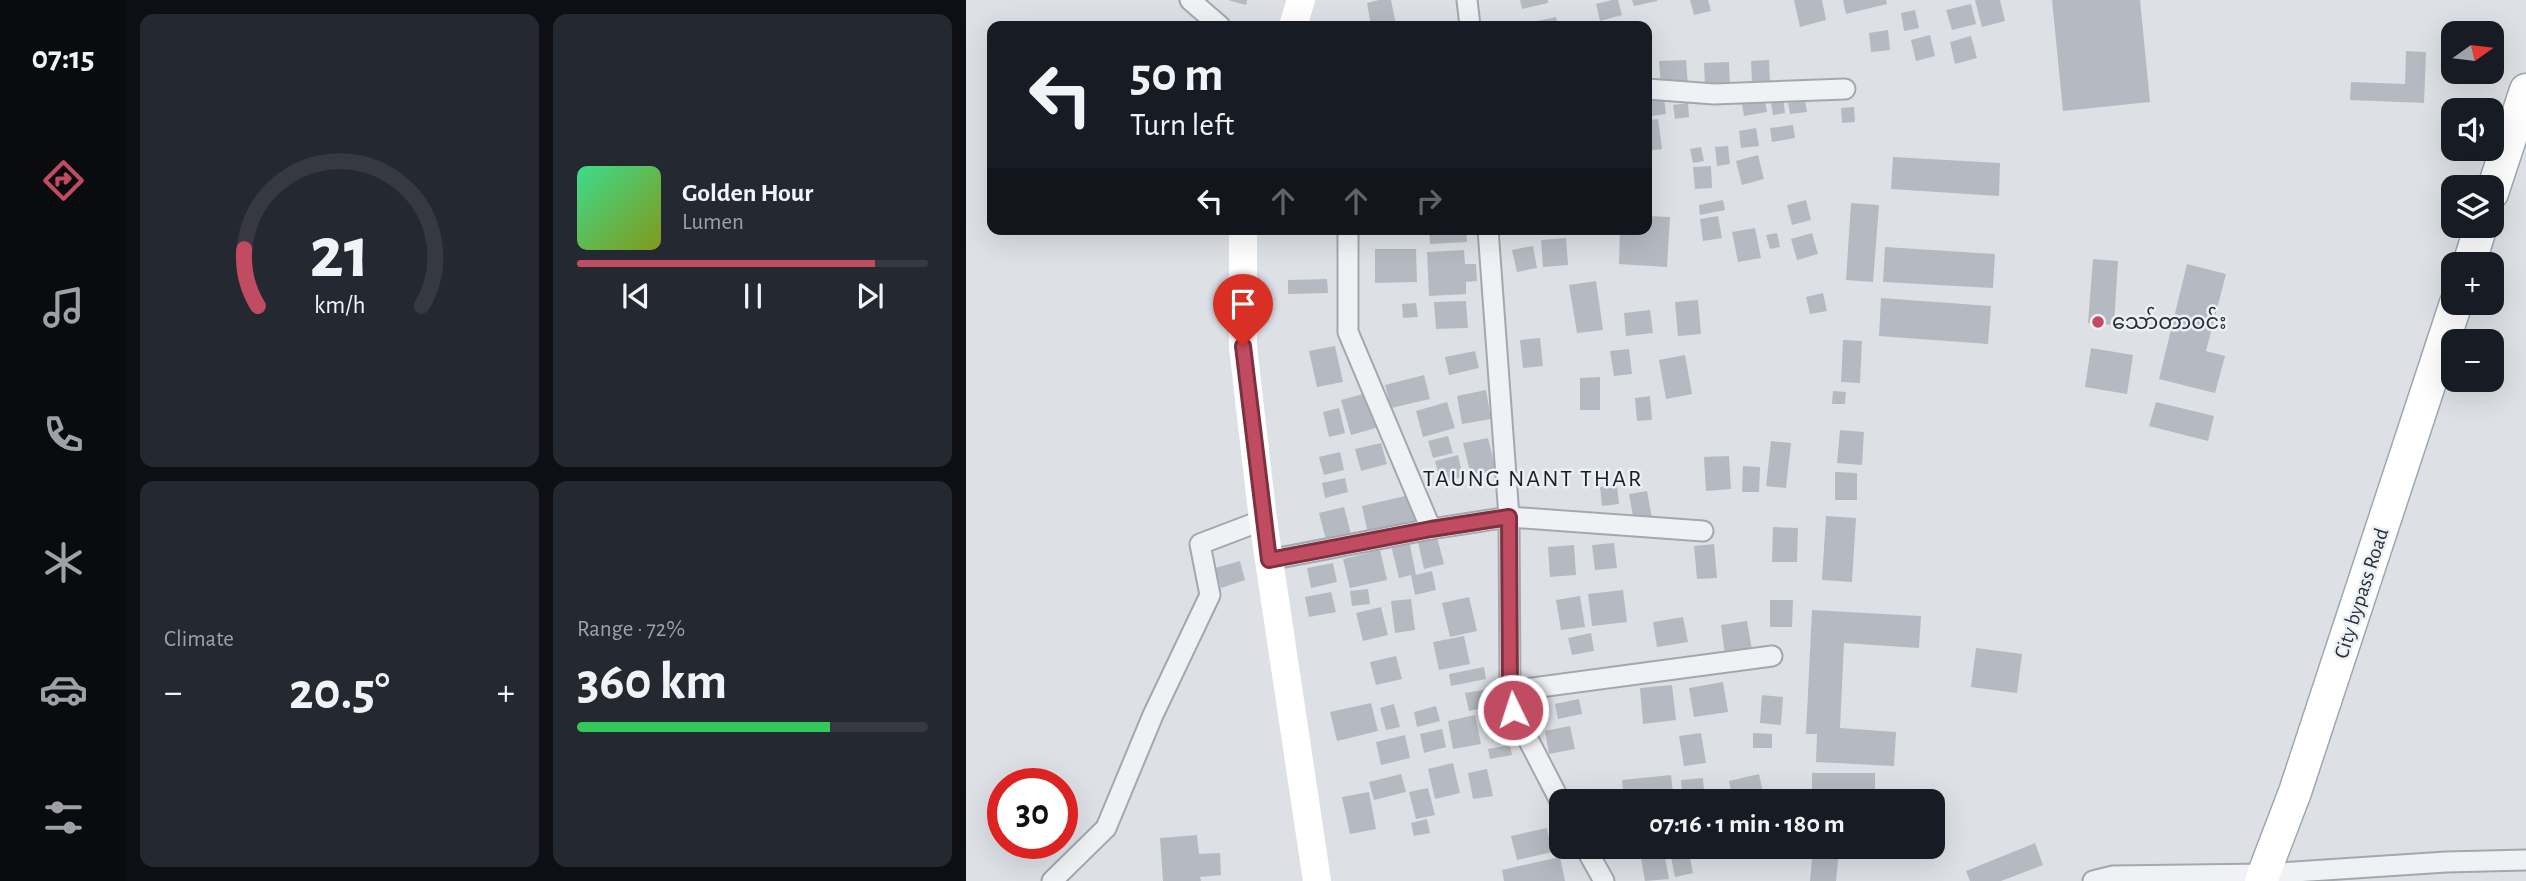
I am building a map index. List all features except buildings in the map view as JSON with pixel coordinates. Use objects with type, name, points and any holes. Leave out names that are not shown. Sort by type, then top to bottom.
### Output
[{"type":"main road","points":[[1295,21],[1301,0]]},
{"type":"main road","points":[[2498,175],[2526,90]]},
{"type":"main road","points":[[1243,235],[1243,346],[1263,520],[1317,881]]},
{"type":"main road","name":"City bypass Road","points":[[2263,877],[2295,792],[2452,315]]},
{"type":"street","points":[[1190,0],[1214,21]]},
{"type":"street","points":[[1467,0],[1469,21]]},
{"type":"street","points":[[1652,89],[1714,94],[1845,89]]},
{"type":"street","points":[[1348,235],[1348,332],[1431,529]]},
{"type":"street","points":[[1488,235],[1509,517],[1510,691],[1513,710],[1554,789]]},
{"type":"street","points":[[1269,560],[1509,517],[1703,531]]},
{"type":"street","points":[[1052,881],[1106,828],[1153,715],[1210,595],[1200,544],[1263,520]]},
{"type":"street","points":[[1510,691],[1772,656]]},
{"type":"street","points":[[1592,859],[1604,881]]},
{"type":"street","points":[[2093,881],[2113,876],[2263,877],[2446,862],[2526,860]]},
{"type":"place","name":"သော်တာဝင်း","points":[[2098,322]]},
{"type":"district","name":"TAUNG NANT THAR","points":[[1533,478]]},
{"type":"route","points":[[1243,346],[1269,560],[1509,517],[1510,691],[1513,710]]}]
